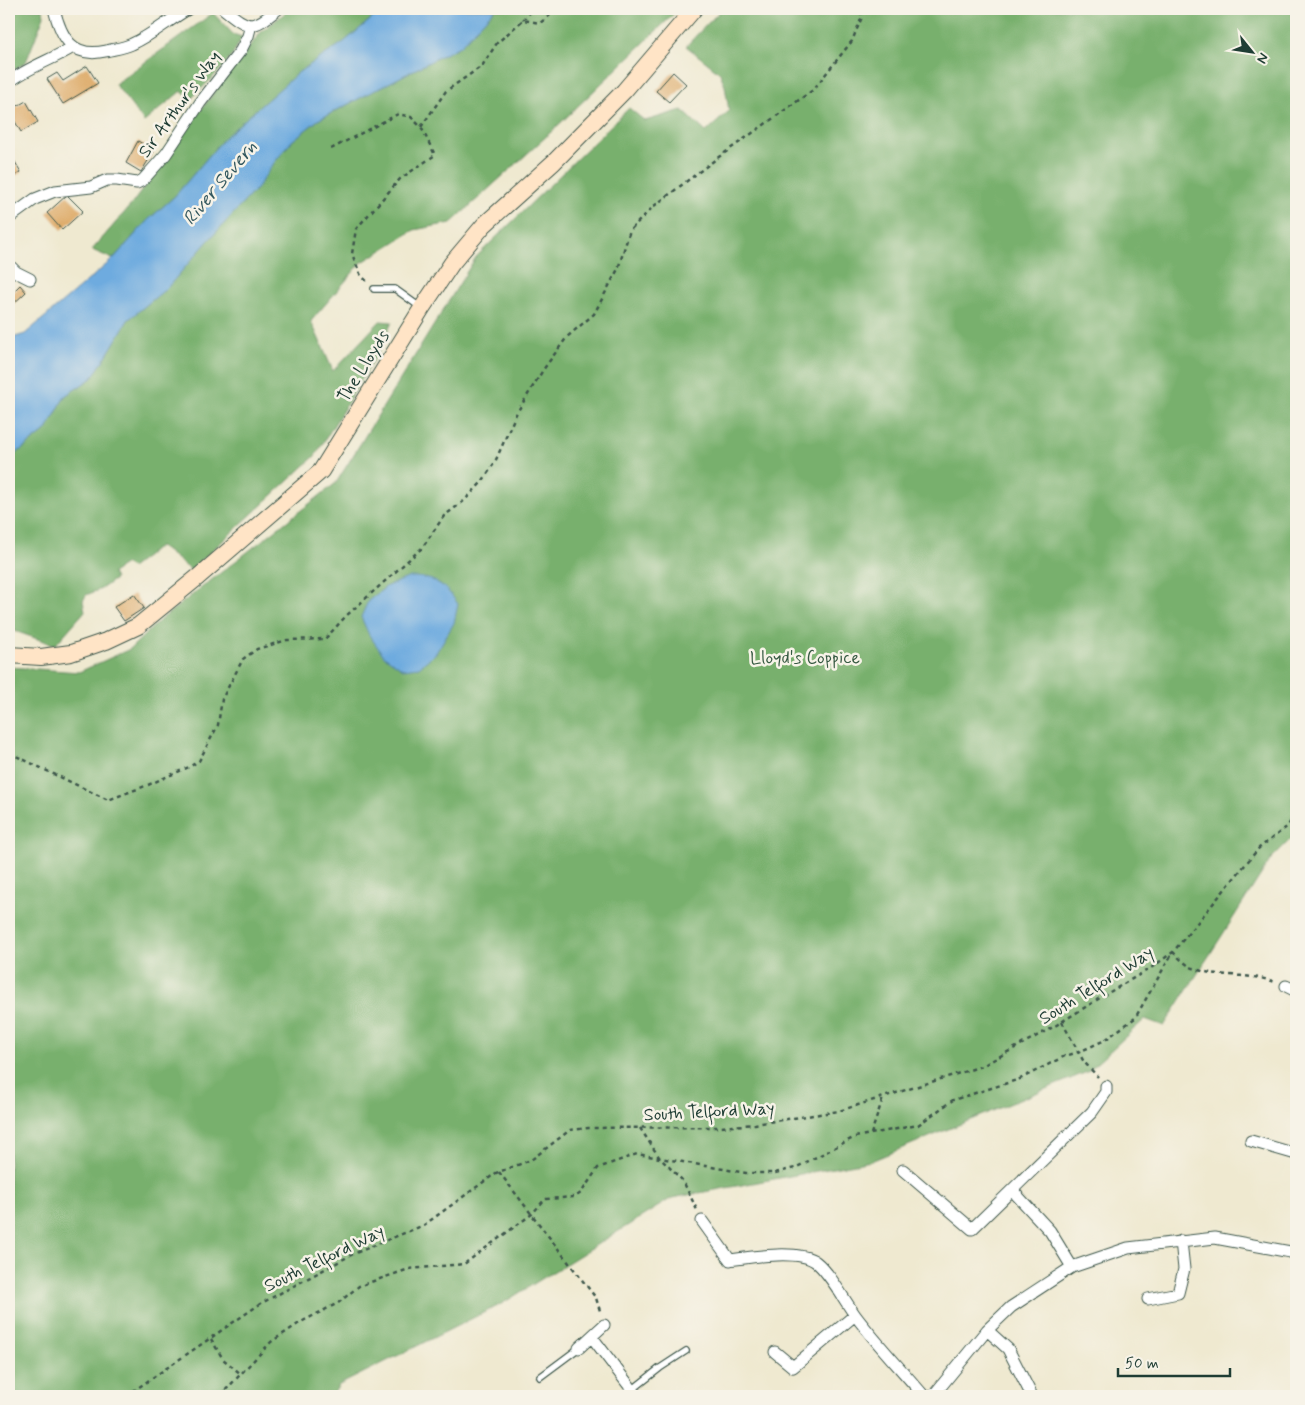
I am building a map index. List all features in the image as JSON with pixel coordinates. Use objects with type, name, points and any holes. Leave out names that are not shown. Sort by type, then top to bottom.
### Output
[{"type":"street","points":[[54,9],[64,38],[81,52],[98,53],[130,45],[146,37],[188,9]]},
{"type":"street","points":[[224,9],[238,20],[251,25],[258,24],[278,9]]},
{"type":"street","name":"The Lloyds","points":[[9,655],[41,657],[72,653],[106,641],[138,626],[321,471],[452,263],[484,225],[554,162],[624,91],[694,9]]},
{"type":"street","name":"Sir Arthur's Way","points":[[9,218],[35,199],[55,191],[90,187],[107,180],[137,183],[143,180],[166,154],[200,103],[241,50],[251,25]]},
{"type":"street","points":[[9,82],[27,70],[73,46]]},
{"type":"street","points":[[9,265],[16,272],[30,279]]},
{"type":"street","points":[[904,1170],[972,1229],[1092,1112],[1106,1092],[1106,1086]]},
{"type":"street","points":[[1251,1140],[1296,1154]]},
{"type":"street","points":[[1012,1190],[1050,1231],[1072,1267]]},
{"type":"street","points":[[702,1221],[730,1260],[765,1255],[792,1255],[816,1261],[834,1283],[855,1315],[924,1396]]},
{"type":"street","points":[[933,1396],[986,1330],[1010,1307],[1072,1267],[1128,1248],[1215,1238],[1296,1253]]},
{"type":"street","points":[[1148,1299],[1178,1293],[1184,1269],[1182,1241]]},
{"type":"street","points":[[775,1352],[793,1367],[855,1315]]},
{"type":"street","points":[[579,1348],[604,1325]]},
{"type":"street","points":[[986,1330],[1008,1350],[1032,1396]]},
{"type":"street","points":[[592,1337],[634,1393]]},
{"type":"lane","points":[[374,289],[395,289],[422,308]]},
{"type":"lane","points":[[540,1378],[579,1348]]},
{"type":"lane","points":[[634,1393],[660,1368],[686,1351]]},
{"type":"path","points":[[422,127],[446,91],[482,66],[497,43],[533,9]]},
{"type":"path","points":[[523,20],[540,23],[558,9]]},
{"type":"path","points":[[9,756],[14,755],[108,800],[148,785],[200,761],[218,725],[222,699],[243,660],[257,649],[287,640],[325,639],[346,616],[422,548],[444,516],[464,501],[482,482],[495,462],[516,414],[543,370],[567,337],[594,314],[618,268],[630,230],[669,194],[812,90],[852,41],[862,17],[860,9]]},
{"type":"path","points":[[331,149],[398,114],[411,117],[422,127],[435,155],[400,179],[356,229],[352,254],[361,276],[374,289]]},
{"type":"path","name":"South Telford Way","points":[[126,1396],[260,1304],[353,1254],[424,1225],[499,1172],[531,1160],[570,1130],[589,1128],[721,1127],[755,1124],[839,1111],[982,1066],[1062,1022],[1152,968],[1173,952],[1259,848],[1288,826],[1296,811]]},
{"type":"path","points":[[220,1396],[271,1342],[302,1322],[338,1303],[359,1286],[409,1269],[464,1264],[532,1214],[545,1199],[575,1197],[581,1193],[598,1168],[637,1154],[746,1173],[774,1173],[795,1168],[855,1136],[918,1125],[954,1100],[1020,1079],[1065,1056],[1105,1040],[1135,1018],[1173,952],[1189,966],[1202,971],[1262,978],[1291,988]]},
{"type":"path","points":[[1062,1022],[1084,1062],[1106,1086]]},
{"type":"path","points":[[870,1134],[883,1098]]},
{"type":"path","points":[[640,1128],[659,1158],[683,1181],[702,1221]]},
{"type":"path","points":[[499,1172],[596,1298],[604,1325]]},
{"type":"path","points":[[211,1338],[223,1359],[241,1374]]},
{"type":"green space","points":[[9,9],[43,9],[44,16],[26,62],[9,73]]},
{"type":"green space","points":[[290,9],[383,9],[344,42],[299,72],[225,137],[175,196],[148,220],[113,259],[92,250],[131,205],[261,32]]},
{"type":"green space","points":[[495,9],[679,9],[550,133],[451,223],[414,230],[361,263],[311,321],[333,371],[380,321],[392,322],[378,353],[315,456],[191,570],[160,546],[131,568],[126,564],[112,573],[115,579],[101,589],[86,595],[83,601],[85,611],[55,645],[9,629],[9,459],[47,430],[65,396],[92,378],[128,320],[167,288],[257,188],[292,141],[318,120],[460,46]]},
{"type":"green space","name":"Lloyd's Coppice","points":[[722,9],[1296,9],[1296,834],[1271,859],[1164,1026],[1145,1019],[1087,1072],[871,1161],[672,1198],[503,1303],[339,1385],[332,1396],[9,1396],[9,667],[79,672],[130,649],[160,620],[336,483],[476,257],[629,108],[645,121],[682,110],[706,132],[729,111],[725,86],[720,73],[686,46]]},
{"type":"green space","points":[[213,13],[233,34],[242,37],[232,55],[191,99],[181,91],[144,122],[115,84]]},
{"type":"water","name":"River Severn","points":[[383,9],[495,9],[460,46],[318,120],[292,141],[257,188],[167,288],[128,320],[92,378],[65,396],[47,430],[9,459],[9,339],[25,334],[113,259],[148,220],[175,196],[225,137],[299,72],[344,42]]},
{"type":"water","points":[[410,577],[426,578],[438,583],[448,591],[458,604],[454,623],[436,653],[419,667],[403,669],[384,656],[369,635],[361,617],[368,601],[387,586]]},
{"type":"building","points":[[87,66],[98,83],[63,104],[47,79],[57,73],[63,81]]},
{"type":"building","points":[[673,72],[686,84],[669,102],[656,91]]},
{"type":"building","points":[[26,101],[38,122],[21,132],[9,111]]},
{"type":"building","points":[[138,141],[154,151],[141,172],[126,163]]},
{"type":"building","points":[[9,152],[21,172],[9,180]]},
{"type":"building","points":[[67,195],[83,211],[62,230],[47,213]]},
{"type":"building","points":[[20,285],[26,292],[9,308],[9,296]]},
{"type":"building","points":[[134,594],[144,608],[124,621],[114,607]]}]
